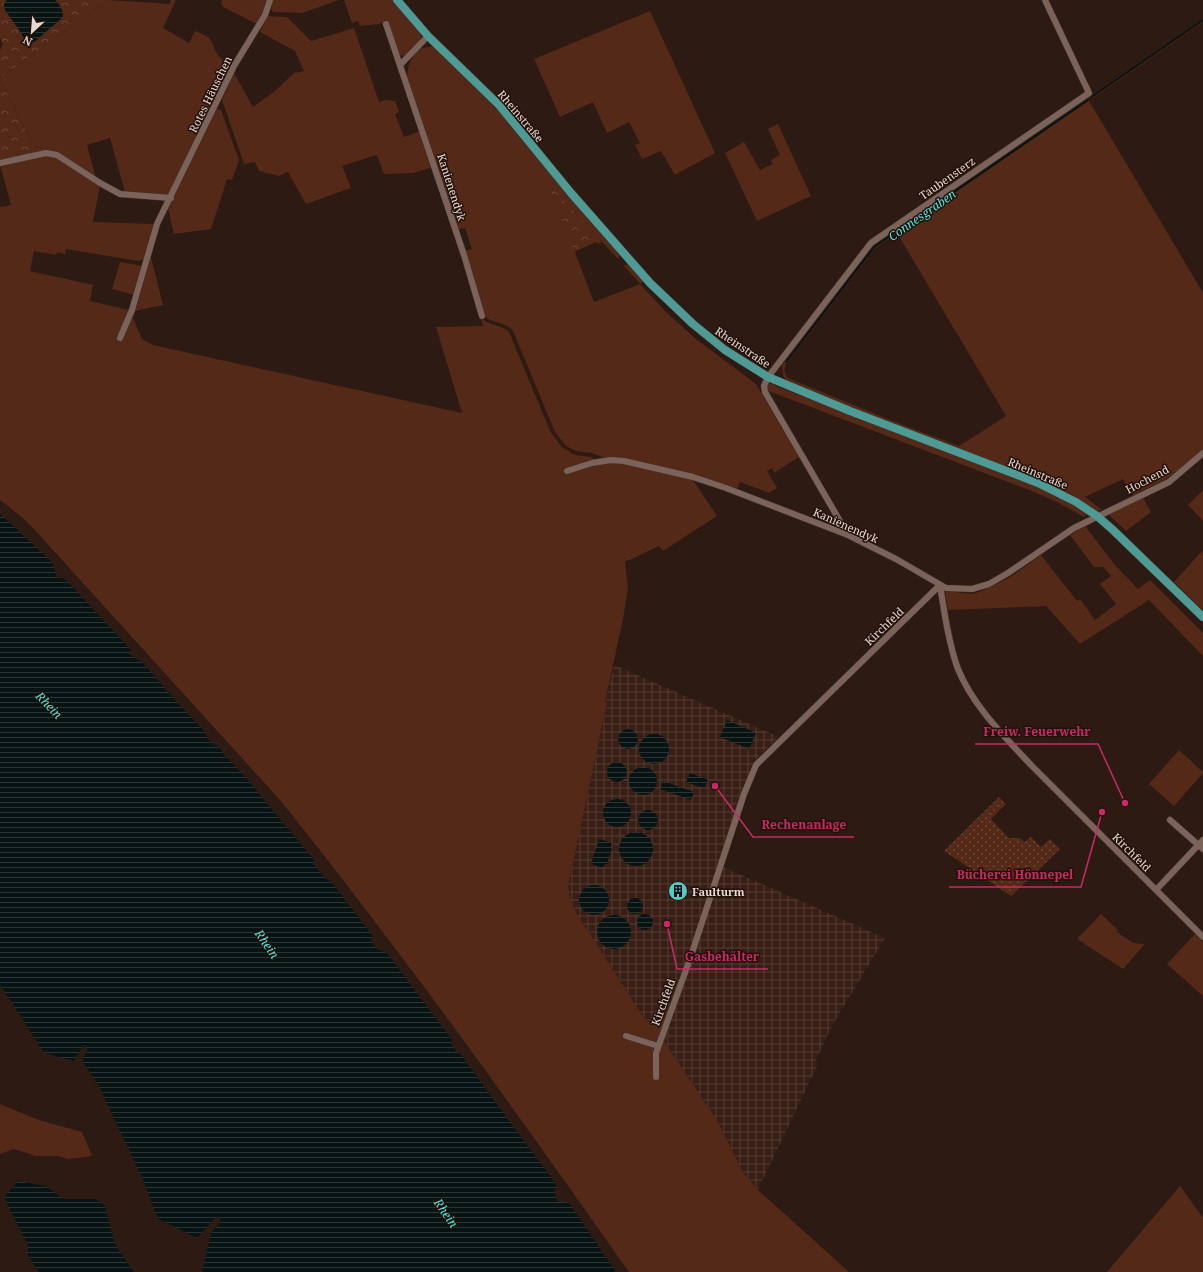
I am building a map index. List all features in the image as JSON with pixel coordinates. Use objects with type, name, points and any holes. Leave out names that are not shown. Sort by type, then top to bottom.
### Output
[{"type":"main road","name":"Rheinstraße","points":[[397,0],[428,36],[499,105],[571,193],[650,283],[703,333],[725,350],[768,377],[850,411],[1038,483],[1076,502],[1097,516],[1119,535],[1203,617]]},
{"type":"street","name":"Rotes Häuschen","points":[[120,338],[132,310],[157,224],[234,66],[265,15],[270,0]]},
{"type":"street","name":"Taubensterz","points":[[768,377],[871,243],[1089,93],[1045,0]]},
{"type":"street","name":"Kanienendyk","points":[[386,24],[464,255],[482,316]]},
{"type":"street","points":[[400,65],[428,36]]},
{"type":"street","points":[[0,163],[46,153],[57,155],[120,194],[171,198]]},
{"type":"street","points":[[768,377],[764,386],[765,392],[848,535]]},
{"type":"street","name":"Hochend","points":[[1097,516],[1169,482],[1203,454]]},
{"type":"street","name":"Kanienendyk","points":[[567,470],[592,463],[611,460],[693,477],[726,488],[848,535],[896,559],[946,588],[972,589],[989,584],[1008,573],[1074,528],[1097,516]]},
{"type":"street","name":"Kirchfeld","points":[[940,585],[958,669],[971,693],[1030,765],[1203,937]]},
{"type":"street","name":"Kirchfeld","points":[[656,1077],[656,1053],[658,1046],[690,959],[744,794],[756,765],[940,585]]},
{"type":"street","points":[[1156,890],[1202,845],[1170,820]]},
{"type":"street","points":[[626,1036],[658,1046]]},
{"type":"shaded area","points":[[614,665],[779,737],[753,762],[668,1014],[664,1012],[659,1026],[646,1021],[577,914],[572,905],[568,887]]},
{"type":"shaded area","points":[[723,867],[885,938],[833,1024],[815,1062],[818,1064],[758,1190],[743,1172],[717,1120],[664,1041],[668,1038],[667,1033]]},
{"type":"green space","points":[[0,0],[7,0],[4,4],[5,10],[22,34],[26,44],[59,4],[55,0],[108,0],[0,78],[0,50],[3,44],[0,38]]},
{"type":"green space","points":[[108,0],[170,4],[171,0],[176,0],[163,28],[189,43],[195,31],[206,36],[209,38],[218,55],[223,60],[222,63],[231,68],[168,195],[125,192],[110,138],[87,145],[96,178],[57,153],[37,152],[0,80],[0,78]]},
{"type":"green space","points":[[222,0],[267,0],[257,23],[255,23],[223,7],[221,4]]},
{"type":"green space","points":[[273,0],[339,0],[302,13],[273,12],[271,9]]},
{"type":"green space","points":[[344,0],[392,0],[421,33],[421,39],[405,56],[398,55],[387,22],[360,26],[358,21],[352,23]]},
{"type":"green space","points":[[650,11],[715,153],[675,175],[661,151],[642,159],[635,145],[640,143],[629,122],[607,133],[593,102],[560,117],[534,59]]},
{"type":"green space","points":[[267,16],[287,17],[311,41],[354,28],[379,102],[385,100],[395,101],[399,112],[395,114],[404,137],[421,131],[433,167],[413,173],[384,174],[377,155],[342,166],[351,188],[306,204],[288,172],[279,176],[259,171],[255,162],[244,164],[222,100],[234,73],[253,107],[275,91],[294,73],[304,71],[295,51],[260,32]]},
{"type":"green space","points":[[1203,19],[1203,22],[1093,98],[1092,96]]},
{"type":"green space","points":[[434,46],[491,102],[620,255],[618,259],[549,185],[594,302],[640,284],[667,313],[696,339],[756,384],[799,457],[774,473],[772,468],[767,471],[777,488],[769,493],[740,482],[737,489],[694,475],[608,459],[592,453],[576,451],[566,446],[555,432],[513,331],[510,328],[490,320],[483,315],[464,251],[472,249],[465,228],[457,230],[407,80],[409,67],[414,55],[422,48]]},
{"type":"green space","points":[[0,80],[37,152],[0,161]]},
{"type":"green space","points":[[1088,99],[1203,293],[1203,451],[1166,479],[1133,495],[1123,479],[1085,497],[1102,510],[1096,511],[1073,495],[1051,484],[832,400],[786,380],[783,375],[782,365],[873,247]],"holes":[[[897,233],[1006,416],[959,446],[890,420],[788,378],[785,372],[785,367],[874,249]]]},
{"type":"green space","points":[[217,108],[221,110],[239,160],[232,180],[227,179],[211,229],[174,234],[168,208]]},
{"type":"green space","points":[[778,124],[811,196],[757,221],[725,153],[744,142],[760,170],[773,164],[771,160],[780,155],[768,129]]},
{"type":"green space","points":[[43,155],[56,157],[100,185],[93,222],[154,224],[144,259],[139,261],[66,249],[65,254],[57,252],[56,255],[34,251],[30,271],[93,285],[90,301],[129,310],[134,314],[133,318],[142,339],[153,345],[462,413],[436,327],[483,326],[481,318],[484,321],[506,329],[509,332],[551,433],[562,447],[575,455],[591,457],[596,461],[623,463],[693,480],[717,516],[663,551],[659,546],[625,562],[628,589],[623,619],[605,702],[607,703],[568,887],[572,905],[577,914],[646,1021],[659,1026],[664,1012],[673,1015],[667,1033],[668,1038],[664,1041],[717,1120],[743,1172],[758,1190],[849,1272],[629,1272],[428,992],[280,800],[33,528],[22,517],[0,500],[0,207],[11,205],[0,165]]},
{"type":"green space","points":[[548,183],[602,242],[598,244],[596,242],[574,252]]},
{"type":"green space","points":[[151,257],[163,305],[135,311],[141,292]]},
{"type":"green space","points":[[120,262],[142,266],[134,295],[112,289]]},
{"type":"green space","points":[[623,265],[629,265],[644,281],[640,284]]},
{"type":"green space","points":[[770,383],[1034,484],[1085,510],[1086,515],[1084,517],[1057,502],[1032,491],[766,390],[766,386]]},
{"type":"green space","points":[[1203,490],[1203,521],[1188,505]]},
{"type":"green space","points":[[1143,498],[1151,512],[1126,531],[1108,514]]},
{"type":"green space","points":[[1085,526],[1115,565],[1138,589],[1150,580],[1203,633],[1203,656],[1149,600],[1080,644],[1046,606],[948,610],[945,591],[973,594],[1012,576],[1041,555],[1077,601],[1080,599],[1095,620],[1116,604],[1100,584],[1111,576],[1103,567],[1094,567],[1070,535]]},
{"type":"green space","points":[[1203,550],[1203,610],[1174,582]]},
{"type":"green space","points":[[1179,750],[1203,773],[1174,806],[1149,784]]},
{"type":"green space","points":[[999,797],[1006,804],[991,819],[1009,838],[1020,838],[1025,842],[1031,837],[1041,847],[1050,839],[1060,849],[1011,896],[944,851]]},
{"type":"green space","points":[[1101,914],[1118,930],[1117,932],[1133,943],[1145,944],[1123,969],[1077,939]]},
{"type":"green space","points":[[1195,934],[1203,942],[1203,996],[1167,964]]},
{"type":"green space","points":[[0,1104],[39,1120],[82,1132],[92,1156],[69,1159],[58,1156],[36,1156],[14,1149],[0,1154]]},
{"type":"green space","points":[[1180,1186],[1203,1218],[1203,1272],[1107,1272]]},
{"type":"water","points":[[7,0],[55,0],[61,8],[63,17],[29,45],[24,41],[22,34],[5,10],[4,4]]},
{"type":"water","name":"Rhein","points":[[0,514],[53,563],[58,579],[62,578],[66,580],[131,650],[129,654],[142,662],[205,732],[207,738],[218,746],[225,756],[241,772],[314,860],[314,864],[324,877],[332,883],[373,936],[371,941],[378,950],[389,956],[452,1040],[451,1044],[462,1056],[556,1184],[557,1188],[554,1191],[558,1202],[566,1202],[570,1204],[616,1272],[202,1272],[211,1233],[220,1223],[220,1218],[217,1217],[214,1219],[197,1238],[158,1219],[143,1180],[99,1086],[84,1064],[83,1058],[87,1051],[87,1046],[83,1046],[74,1061],[44,1053],[0,984]]},
{"type":"water","points":[[727,720],[756,733],[749,749],[720,737]]},
{"type":"water","points":[[628,729],[635,732],[638,739],[635,746],[628,749],[621,746],[618,739],[621,732]]},
{"type":"water","points":[[654,734],[660,735],[668,743],[668,755],[660,763],[654,764],[648,763],[640,755],[639,749],[640,743],[648,735]]},
{"type":"water","points":[[617,762],[624,765],[627,772],[624,779],[617,782],[610,779],[607,772],[610,765]]},
{"type":"water","points":[[643,767],[653,771],[657,781],[653,791],[643,795],[633,791],[629,781],[633,771]]},
{"type":"water","points":[[690,773],[708,780],[704,788],[686,782]]},
{"type":"water","points":[[663,781],[694,792],[691,800],[660,789]]},
{"type":"water","points":[[617,799],[627,803],[631,813],[627,823],[617,827],[607,823],[603,813],[607,803]]},
{"type":"water","points":[[648,810],[655,813],[658,820],[655,827],[648,830],[641,827],[638,820],[641,813]]},
{"type":"water","points":[[636,832],[648,837],[653,849],[648,861],[636,866],[624,861],[619,849],[624,837]]},
{"type":"water","points":[[599,839],[612,843],[610,848],[612,849],[607,864],[605,864],[603,868],[591,864]]},
{"type":"water","points":[[594,885],[600,886],[608,894],[608,906],[600,914],[594,915],[588,914],[580,906],[579,900],[580,894],[588,886]]},
{"type":"water","points":[[632,898],[638,898],[643,903],[641,912],[638,914],[632,914],[627,909],[627,903]]},
{"type":"water","points":[[642,914],[648,914],[653,919],[651,928],[648,930],[642,930],[637,925],[637,919]]},
{"type":"water","points":[[611,915],[617,915],[626,920],[630,926],[630,938],[626,944],[617,949],[611,949],[602,944],[597,935],[597,929],[602,920]]},
{"type":"water","points":[[18,1181],[45,1186],[64,1199],[96,1199],[105,1206],[115,1244],[134,1272],[39,1272],[28,1256],[28,1245],[4,1198]]},
{"type":"waterway","points":[[1093,96],[1203,20]]},
{"type":"waterway","name":"Connesgraben","points":[[786,362],[874,247],[1088,100]]},
{"type":"place","name":"Rechenanlage","points":[[715,786]]},
{"type":"place","name":"Freiw. Feuerwehr","points":[[1125,803]]},
{"type":"place","name":"Bücherei Hönnepel","points":[[1102,812]]},
{"type":"place","name":"Faulturm","points":[[678,891]]},
{"type":"place","name":"Gasbehälter","points":[[667,924]]}]
